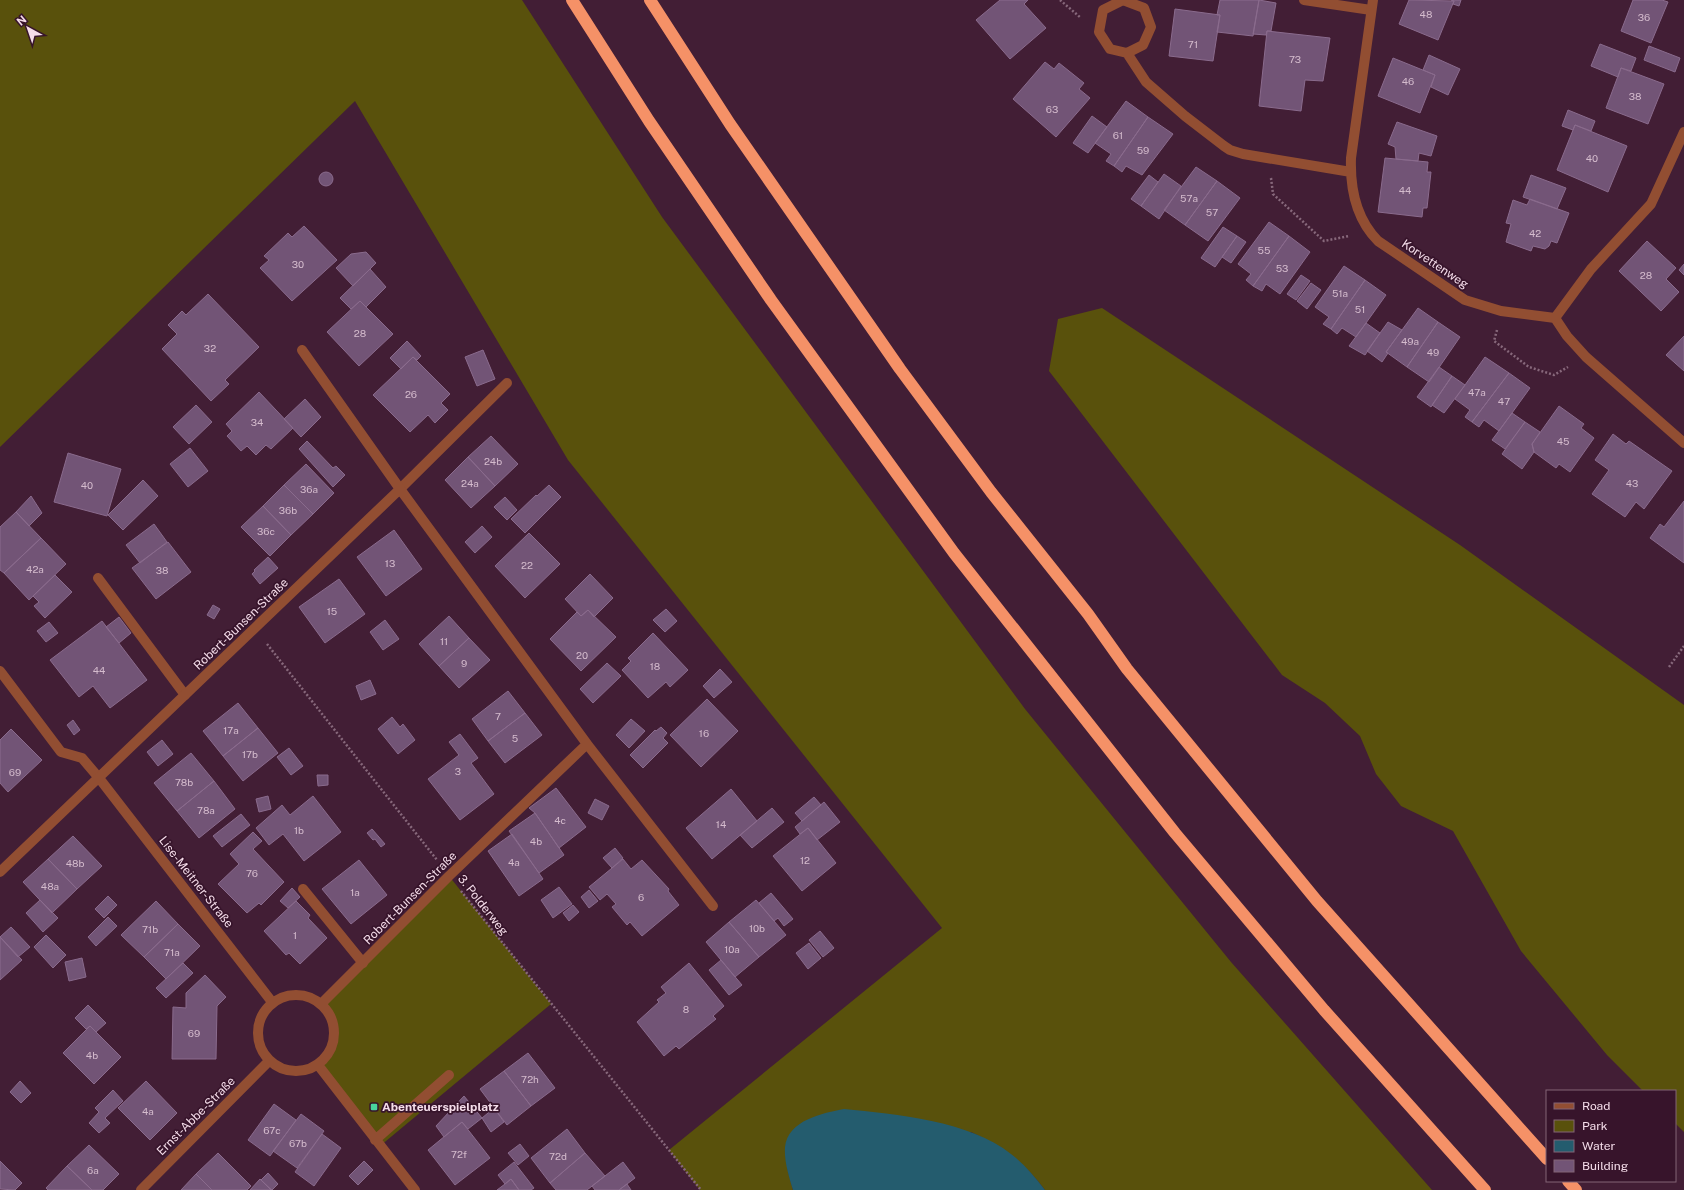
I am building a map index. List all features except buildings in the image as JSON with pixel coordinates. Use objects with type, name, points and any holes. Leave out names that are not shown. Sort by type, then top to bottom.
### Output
[{"type":"highway","points":[[572,0],[649,121],[770,300],[954,553],[1175,833],[1324,1010],[1485,1190]]},
{"type":"highway","points":[[650,0],[730,124],[900,369],[991,492],[1088,614],[1127,669],[1316,901],[1546,1158]]},
{"type":"highway","points":[[1569,1182],[1576,1190]]},
{"type":"street","points":[[1127,53],[1143,45],[1151,27],[1144,8],[1123,0],[1103,10],[1099,32],[1110,48],[1127,53],[1146,82],[1224,146],[1230,150],[1268,158],[1350,172]]},
{"type":"street","points":[[1304,0],[1372,5]]},
{"type":"street","name":"Korvettenweg","points":[[1372,5],[1350,172],[1354,196],[1369,231],[1378,241],[1465,300],[1501,311],[1555,318]]},
{"type":"street","points":[[1684,132],[1651,204],[1591,269],[1555,318],[1567,336],[1586,357],[1684,442]]},
{"type":"street","points":[[302,350],[400,489],[587,744],[713,906]]},
{"type":"street","name":"Robert-Bunsen-Straße","points":[[0,872],[400,489],[507,382]]},
{"type":"street","points":[[98,578],[185,695]]},
{"type":"street","name":"Lise-Meitner-Straße","points":[[0,671],[61,752],[82,758],[99,778],[272,1002]]},
{"type":"street","name":"Robert-Bunsen-Straße","points":[[321,1004],[449,876],[587,744]]},
{"type":"street","points":[[303,889],[363,963]]},
{"type":"street","points":[[297,994],[310,997],[321,1004],[331,1017],[334,1034],[330,1052],[318,1065],[306,1070],[292,1072],[280,1068],[269,1061],[260,1047],[257,1031],[261,1015],[272,1002],[284,996],[297,994]]},
{"type":"street","name":"Ernst-Abbe-Straße","points":[[141,1190],[269,1061]]},
{"type":"street","points":[[318,1065],[415,1190]]},
{"type":"street","points":[[376,1140],[449,1075]]},
{"type":"path","points":[[1060,0],[1099,32]]},
{"type":"path","points":[[1268,158],[1273,194],[1324,241],[1369,231]]},
{"type":"path","points":[[1501,311],[1494,341],[1529,367],[1554,375],[1586,357]]},
{"type":"path","name":"3. Polderweg","points":[[255,628],[449,876],[700,1190]]},
{"type":"path","points":[[1669,667],[1684,646]]},
{"type":"green space","points":[[0,0],[522,0],[662,217],[1025,709],[1231,962],[1432,1190],[1045,1190],[1021,1163],[1002,1149],[971,1132],[787,1167],[793,1190],[700,1190],[669,1150],[942,928],[568,460],[355,101],[0,447]]},
{"type":"green space","points":[[1102,308],[1460,545],[1684,705],[1684,1132],[1676,1124],[1676,1090],[1642,1090],[1607,1055],[1521,951],[1453,831],[1401,806],[1376,774],[1360,736],[1325,703],[1282,675],[1049,371],[1058,319]]},
{"type":"green space","points":[[449,876],[551,1004],[380,1146],[318,1065],[329,1050],[334,1036],[331,1021],[321,1004]]},
{"type":"water","points":[[844,1109],[932,1121],[975,1134],[994,1143],[1011,1154],[1029,1171],[1045,1190],[793,1190],[787,1169],[785,1147],[793,1130],[799,1124],[808,1119]]},
{"type":"place","name":"Abenteuerspielplatz","points":[[374,1107]]}]
